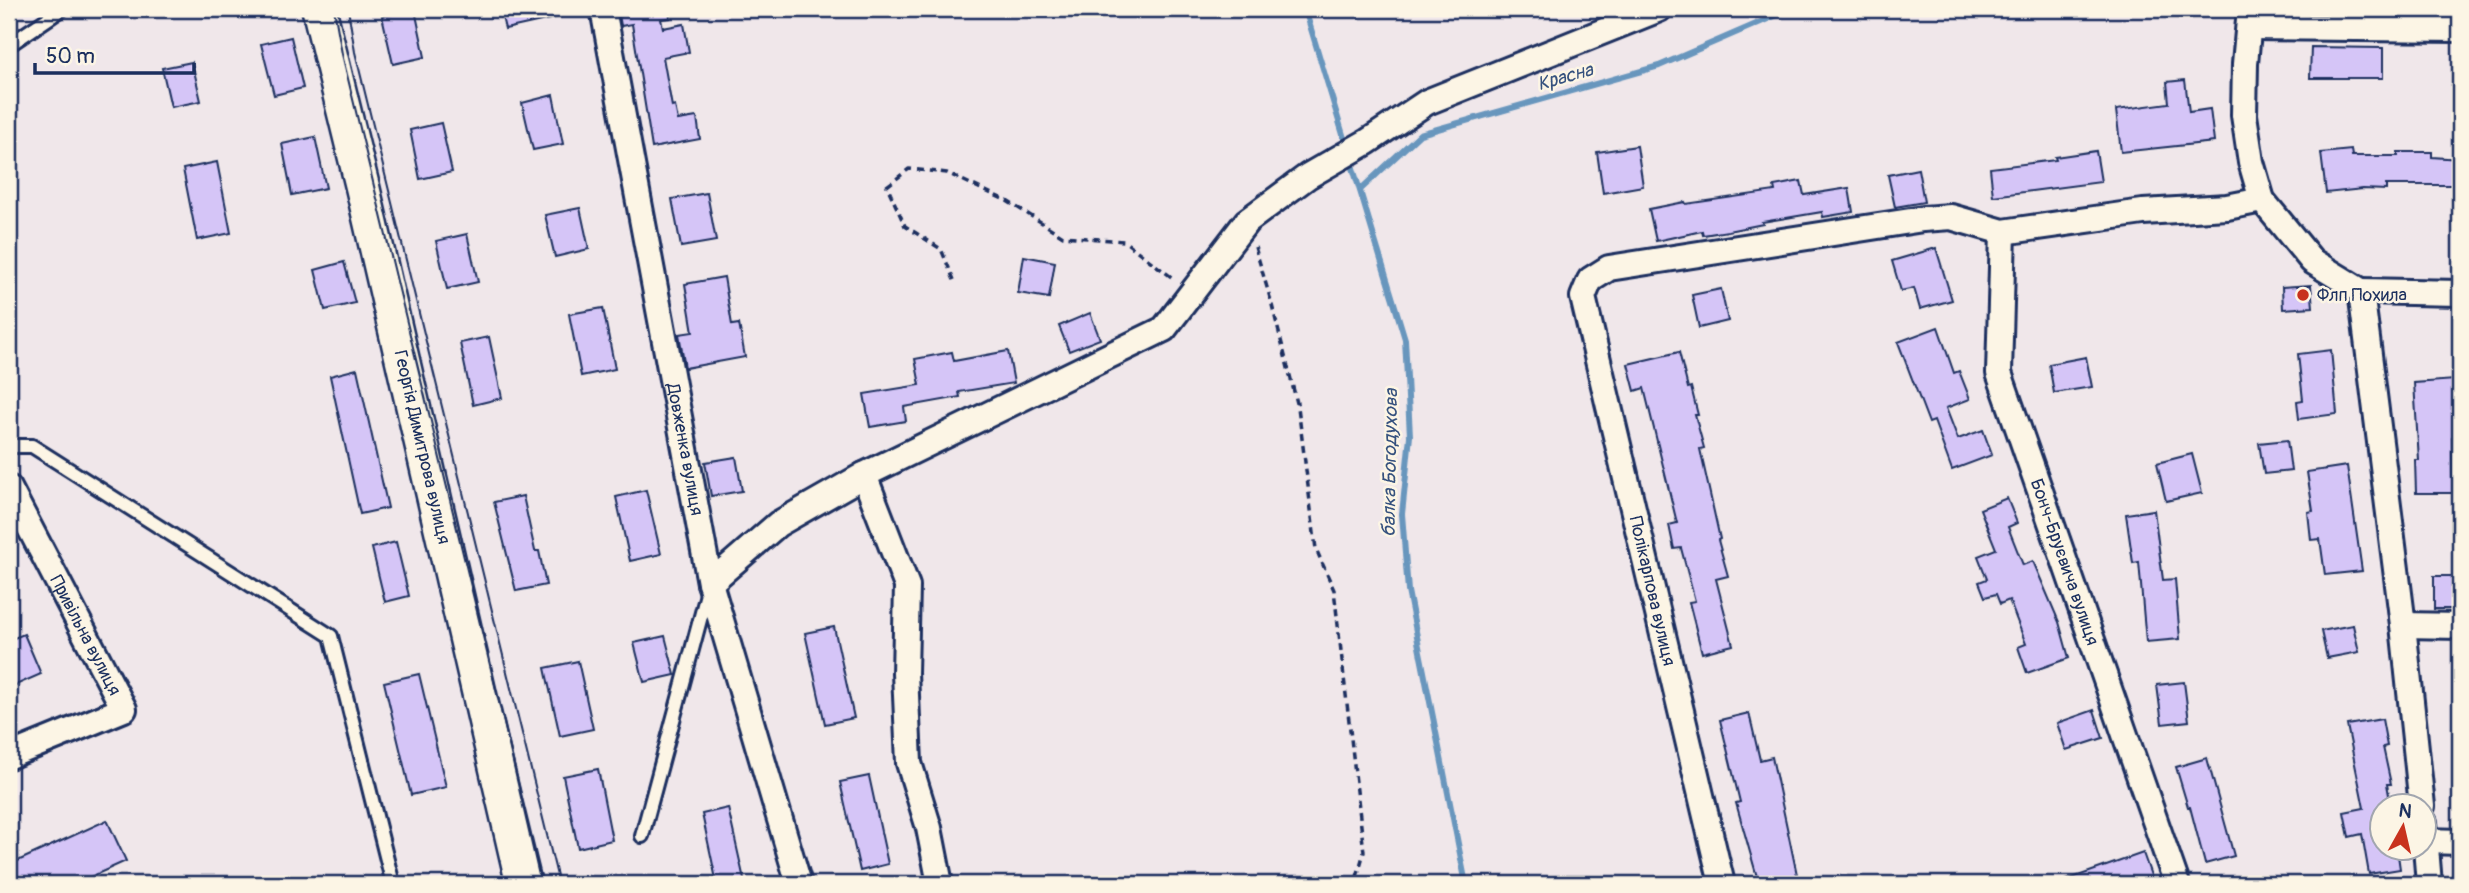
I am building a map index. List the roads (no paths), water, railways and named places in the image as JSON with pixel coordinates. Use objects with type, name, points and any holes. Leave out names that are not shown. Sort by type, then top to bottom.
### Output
[{"type":"street","name":"Георгія Димитрова вулиця","points":[[319,9],[523,884]]},
{"type":"street","name":"Довженка вулиця","points":[[603,9],[710,583],[799,884]]},
{"type":"street","points":[[710,583],[778,524],[864,475],[1164,329],[1247,221],[1308,176],[1367,142],[1427,102],[1655,9]]},
{"type":"street","points":[[2460,29],[2250,18],[2245,64],[2244,115],[2251,162],[2262,200],[2312,261],[2361,291],[2460,293]]},
{"type":"street","points":[[2003,232],[2143,212],[2227,207],[2262,200]]},
{"type":"street","name":"Полікарпова вулиця","points":[[1722,884],[1583,297],[1590,280],[1609,268],[1951,216],[2003,232]]},
{"type":"street","name":"Бонч-Бруєвича вулиця","points":[[2003,232],[1999,373],[2177,884]]},
{"type":"street","points":[[2361,291],[2403,625],[2421,792]]},
{"type":"street","points":[[864,475],[907,586],[905,673],[909,763],[929,828],[940,884]]},
{"type":"street","name":"Привільна вулиця","points":[[9,488],[124,709],[9,756]]},
{"type":"street","points":[[2403,625],[2460,626]]},
{"type":"street","points":[[2438,836],[2460,842]]},
{"type":"street","points":[[2427,862],[2428,884]]},
{"type":"lane","points":[[9,45],[62,9]]},
{"type":"lane","points":[[9,446],[32,446],[331,636],[393,884]]},
{"type":"lane","points":[[642,836],[710,583]]},
{"type":"waterway","name":"балка Богодухова","points":[[1305,9],[1347,148]]},
{"type":"waterway","name":"Красна","points":[[1360,190],[1420,134],[1659,66],[1791,9]]},
{"type":"waterway","name":"балка Богодухова","points":[[1350,158],[1405,339],[1410,436],[1402,514],[1408,591],[1466,884]]},
{"type":"tram line","points":[[334,9],[342,54],[543,884]]},
{"type":"tram line","points":[[348,9],[355,52],[559,884]]},
{"type":"place","name":"Флп Похила","points":[[2303,295]]}]
